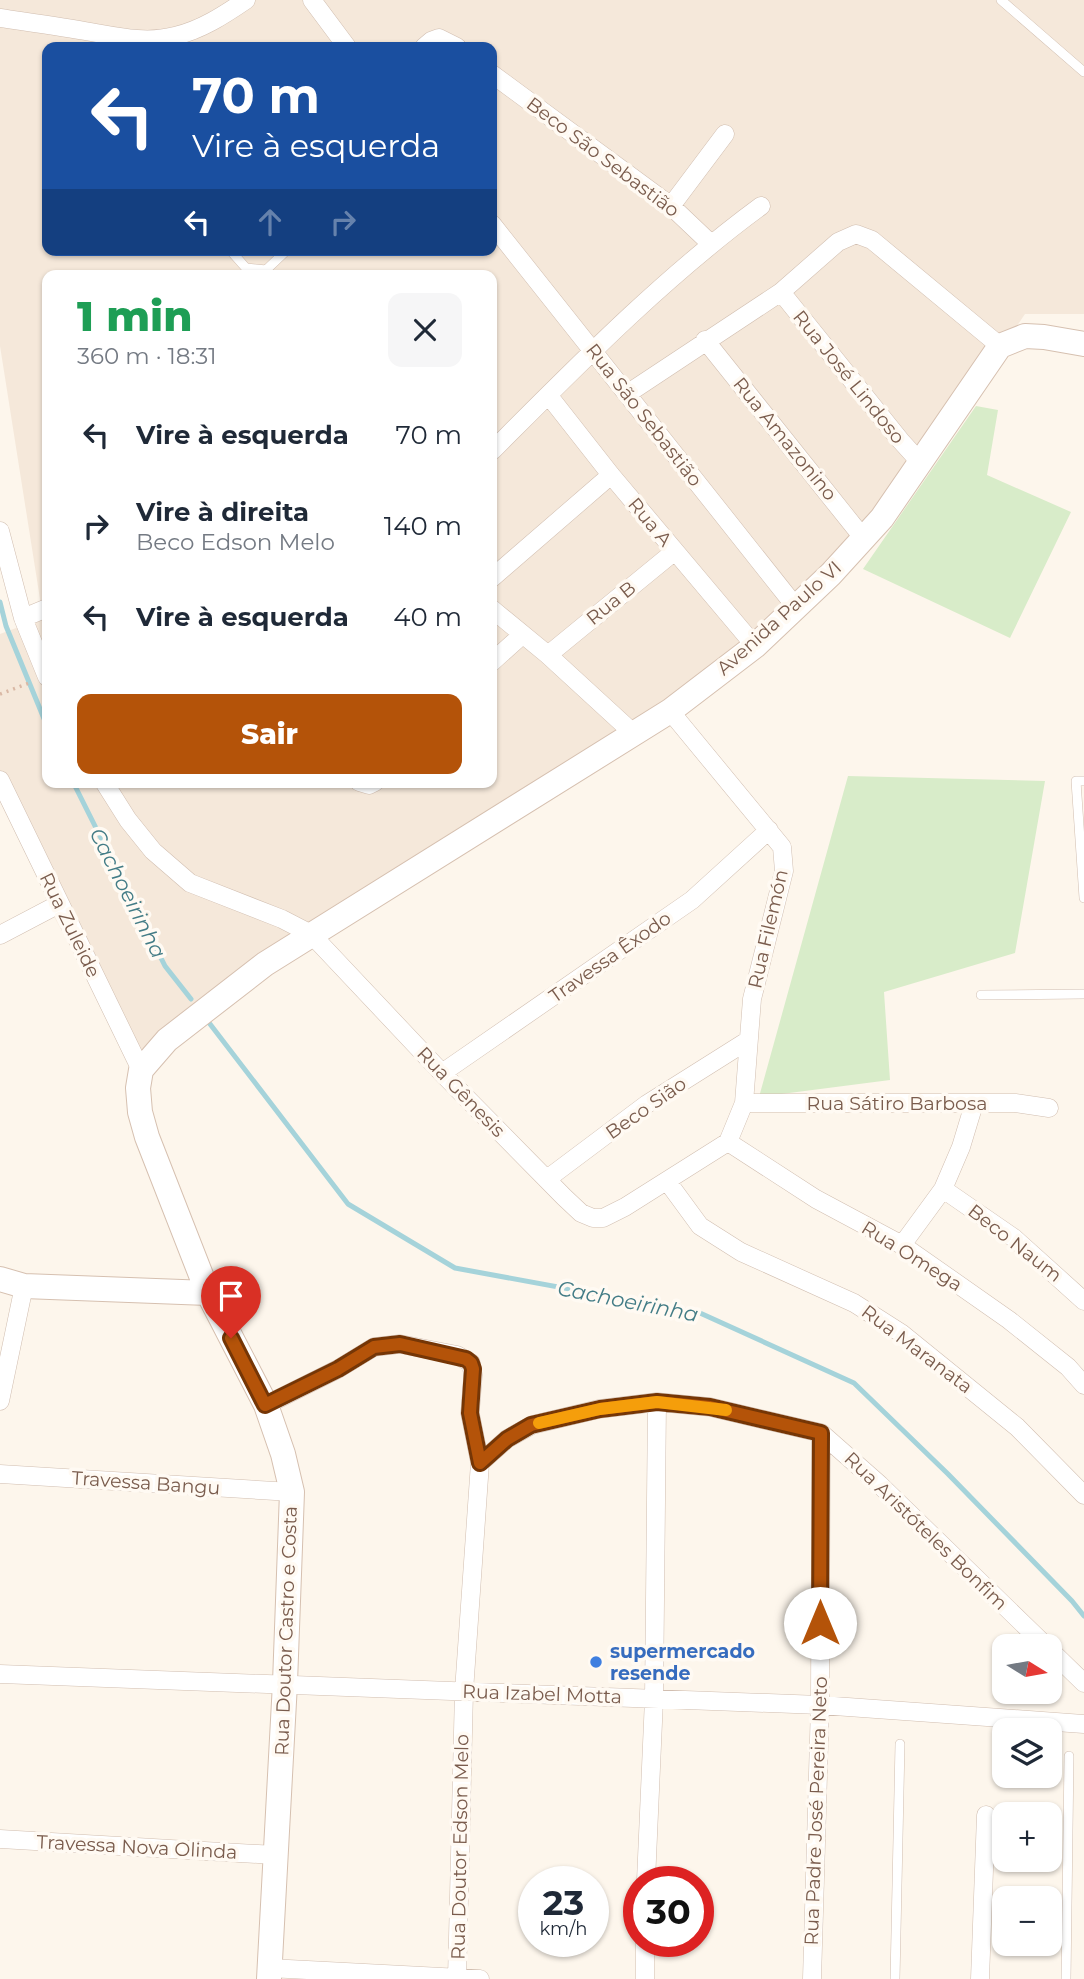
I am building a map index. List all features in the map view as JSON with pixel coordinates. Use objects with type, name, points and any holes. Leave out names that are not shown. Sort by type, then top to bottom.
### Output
[{"type":"street","points":[[0,18],[124,39],[151,39],[173,37],[191,31],[246,0]]},
{"type":"street","points":[[312,0],[344,42]]},
{"type":"street","points":[[430,42],[439,38],[447,42]]},
{"type":"street","name":"Beco São Sebastião","points":[[497,78],[671,206],[710,243]]},
{"type":"street","points":[[671,206],[725,134]]},
{"type":"street","points":[[497,447],[594,350],[710,243],[761,206]]},
{"type":"street","name":"Rua São Sebastião","points":[[497,230],[795,606]]},
{"type":"street","points":[[627,394],[780,292],[838,242],[856,234],[872,240],[1000,346],[1025,336],[1084,344]]},
{"type":"street","name":"Rua José Lindoso","points":[[780,292],[919,461]]},
{"type":"street","name":"Rua Amazonino","points":[[705,340],[864,539]]},
{"type":"street","name":"Avenida Paulo VI","points":[[311,934],[670,711],[755,646],[831,574],[882,518],[1000,346]]},
{"type":"street","name":"Rua A","points":[[550,396],[611,475],[755,646]]},
{"type":"street","points":[[497,574],[611,475]]},
{"type":"street","points":[[0,531],[23,618],[42,665]]},
{"type":"street","name":"Rua B","points":[[548,655],[675,551]]},
{"type":"street","points":[[23,618],[42,610]]},
{"type":"street","points":[[497,613],[548,655],[633,733]]},
{"type":"street","points":[[497,658],[522,635]]},
{"type":"street","name":"Rua Filemón","points":[[670,711],[782,846],[784,871],[752,999],[744,1103],[728,1142]]},
{"type":"street","name":"Rua Zuleide","points":[[0,780],[141,1070]]},
{"type":"street","name":"Rua Gênesis","points":[[108,788],[128,820],[153,851],[190,883],[282,919],[311,934],[442,1073],[581,1213],[593,1218],[603,1218],[667,1181]]},
{"type":"street","name":"Travessa Êxodo","points":[[442,1073],[692,900],[769,831]]},
{"type":"street","points":[[0,935],[59,904]]},
{"type":"street","points":[[141,1070],[167,1040],[265,964],[311,934]]},
{"type":"street","name":"Beco Sião","points":[[547,1179],[646,1104],[747,1041]]},
{"type":"street","name":"Rua Doutor Castro e Costa","points":[[141,1070],[138,1088],[140,1112],[147,1137],[208,1293],[265,1405],[283,1454],[292,1492],[285,1683],[269,1974]]},
{"type":"street","name":"Rua Sátiro Barbosa","points":[[744,1103],[1015,1102],[1049,1108]]},
{"type":"street","points":[[902,1245],[943,1189],[961,1147],[974,1104]]},
{"type":"street","points":[[667,1181],[728,1142]]},
{"type":"street","name":"Rua Omega","points":[[728,1142],[817,1199],[902,1245],[1009,1320],[1068,1367],[1084,1385]]},
{"type":"street","name":"Rua Maranata","points":[[667,1181],[700,1226],[741,1252],[855,1303],[901,1334],[1017,1427],[1084,1495]]},
{"type":"street","name":"Beco Naum","points":[[943,1189],[1014,1238],[1084,1301]]},
{"type":"street","points":[[0,1279],[24,1286],[208,1293]]},
{"type":"street","points":[[0,1401],[24,1286]]},
{"type":"street","name":"Rua Doutor Edson Melo","points":[[265,1405],[338,1369],[374,1347],[400,1344],[435,1350],[471,1363],[473,1375],[470,1413],[480,1463],[464,1691],[457,1979]]},
{"type":"street","points":[[647,1866],[654,1699],[657,1402]]},
{"type":"street","name":"Rua Aristóteles Bonfim","points":[[480,1463],[507,1439],[531,1425],[600,1409],[657,1402],[710,1407],[821,1433],[880,1485],[1034,1634]]},
{"type":"street","name":"Rua Padre José Pereira Neto","points":[[811,1979],[820,1705],[821,1433]]},
{"type":"street","name":"Travessa Bangu","points":[[0,1474],[292,1492]]},
{"type":"street","name":"Rua Aristóteles Bonfim","points":[[1062,1662],[1084,1683]]},
{"type":"street","name":"Rua Izabel Motta","points":[[0,1674],[820,1705],[1084,1724]]},
{"type":"street","points":[[980,1979],[986,1815]]},
{"type":"street","name":"Travessa Nova Olinda","points":[[0,1839],[275,1855]]},
{"type":"street","points":[[645,1957],[645,1979]]},
{"type":"street","points":[[269,1974],[480,1979]]},
{"type":"lane","points":[[1002,0],[1084,72]]},
{"type":"lane","points":[[235,256],[246,268],[266,270],[281,256]]},
{"type":"lane","points":[[1084,781],[1076,780],[1084,898]]},
{"type":"lane","points":[[981,995],[1084,994]]},
{"type":"lane","points":[[895,1979],[900,1744]]},
{"type":"lane","points":[[1066,1979],[1069,1756]]},
{"type":"path","points":[[0,694],[27,684]]},
{"type":"shaded area","points":[[0,0],[1084,0],[1084,314],[1025,314],[854,565],[781,631],[299,950],[136,1069],[49,907],[0,773],[0,634],[42,618],[42,788],[497,788],[497,270],[42,270],[42,612],[0,346]]},
{"type":"green space","points":[[976,406],[998,410],[987,475],[1071,512],[1010,638],[863,569]]},
{"type":"green space","points":[[848,776],[1045,781],[1015,953],[884,992],[890,1080],[759,1097]]},
{"type":"waterway","name":"Cachoeirinha","points":[[0,602],[6,626],[42,714]]},
{"type":"waterway","name":"Cachoeirinha","points":[[76,788],[165,966],[191,999]]},
{"type":"waterway","name":"Cachoeirinha","points":[[210,1024],[348,1204],[455,1268],[700,1313],[854,1383],[948,1474],[1084,1616]]},
{"type":"slow traffic","points":[[539,1423],[600,1409],[657,1402],[726,1410]]},
{"type":"place","name":"supermercado resende","points":[[596,1662]]},
{"type":"route","points":[[231,1338],[265,1405],[338,1369],[374,1347],[400,1344],[466,1359],[473,1369],[470,1413],[480,1463],[507,1439],[531,1425],[600,1409],[657,1402],[710,1407],[821,1433],[820,1623]]}]
